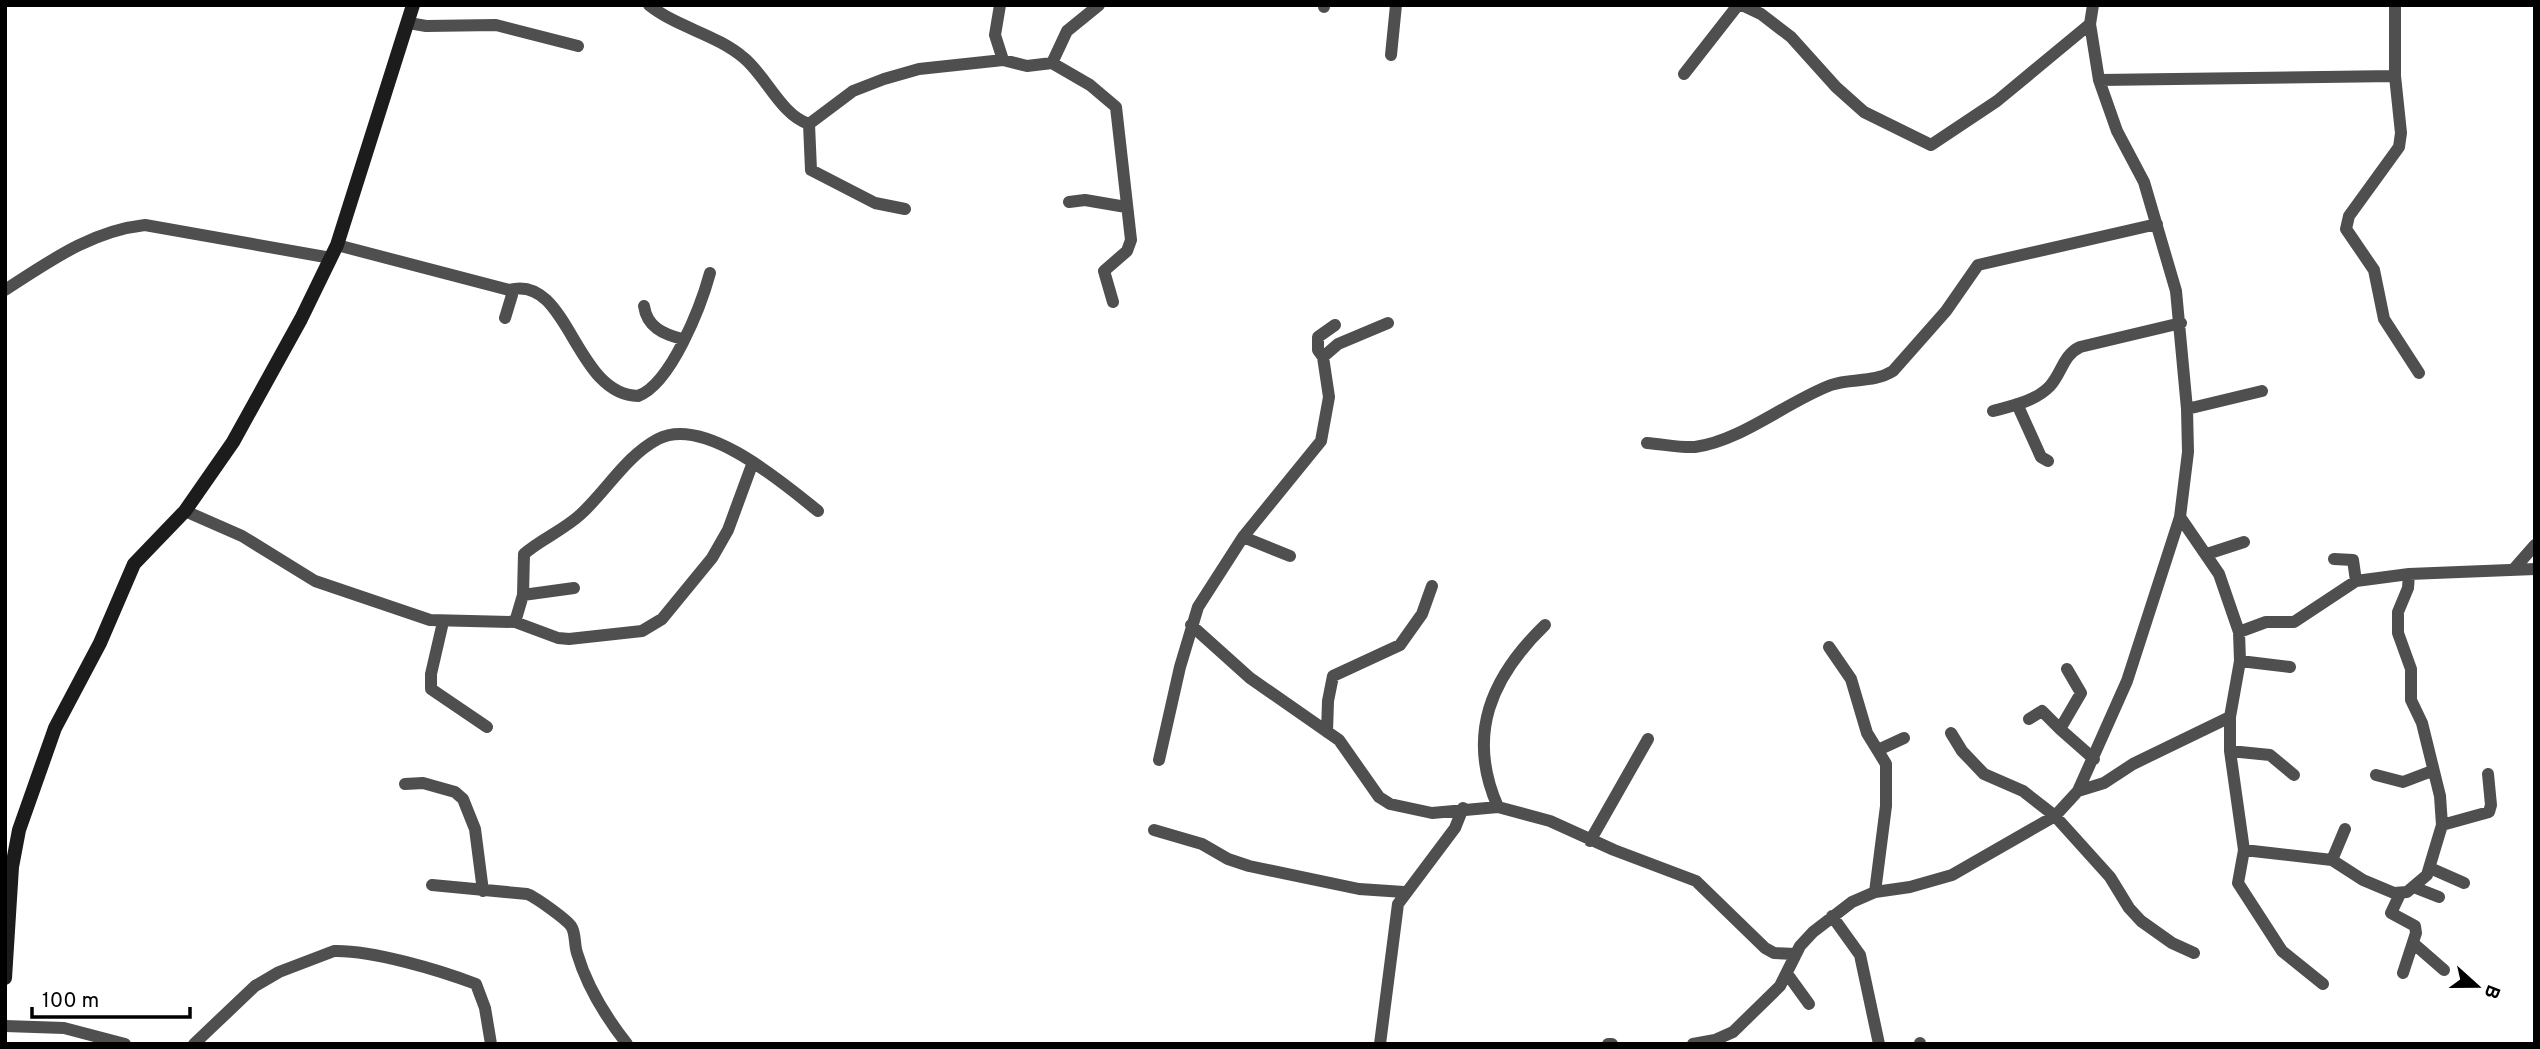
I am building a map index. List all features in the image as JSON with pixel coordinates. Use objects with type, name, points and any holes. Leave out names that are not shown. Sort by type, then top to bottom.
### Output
[{"type":"main road","points":[[5,978],[19,830],[50,740],[72,690],[100,643],[134,564],[185,511],[253,411],[334,251],[413,5]]},
{"type":"street","points":[[649,5],[662,15],[732,48],[748,61],[788,109],[809,124]]},
{"type":"street","points":[[1000,5],[995,35],[1003,60]]},
{"type":"street","points":[[1052,64],[1067,31],[1099,5]]},
{"type":"street","points":[[1391,55],[1396,5]]},
{"type":"street","points":[[1684,74],[1740,5],[1761,14],[1791,37],[1836,87],[1864,112],[1931,145],[1997,101],[2090,24]]},
{"type":"street","points":[[1693,1044],[1732,1038],[1788,975],[1796,954],[1813,932],[1852,902],[1875,892],[1910,887],[1952,875],[2054,816],[2078,791],[2127,681],[2180,517],[2188,452],[2187,409],[2181,323],[2144,182],[2117,131],[2099,80],[2090,24],[2093,5]]},
{"type":"street","points":[[2395,5],[2395,76],[2401,133],[2399,147],[2350,216],[2346,229],[2374,270],[2385,319],[2419,373]]},
{"type":"street","points":[[409,23],[426,26],[496,25],[578,46]]},
{"type":"street","points":[[809,124],[853,91],[919,69],[1003,60],[1027,66],[1052,64],[1090,85],[1116,107],[1129,246],[1104,271],[1113,302]]},
{"type":"street","points":[[2099,80],[2395,76]]},
{"type":"street","points":[[809,124],[811,170],[875,203],[905,208]]},
{"type":"street","points":[[1069,202],[1085,201],[1126,207]]},
{"type":"street","points":[[5,290],[72,247],[130,227],[145,225],[334,251],[509,290],[518,288],[544,297],[555,308],[585,360],[611,388],[630,396],[649,392],[658,384],[682,339],[710,272]]},
{"type":"street","points":[[1647,443],[1692,447],[1712,444],[1764,421],[1833,384],[1884,377],[1893,371],[1946,311],[1978,265],[2157,225]]},
{"type":"street","points":[[505,318],[512,295],[509,290]]},
{"type":"street","points":[[644,306],[649,323],[664,333],[682,339]]},
{"type":"street","points":[[1993,411],[2038,396],[2050,386],[2072,350],[2181,323]]},
{"type":"street","points":[[1323,357],[1338,344],[1388,324]]},
{"type":"street","points":[[1159,760],[1191,625],[1210,588],[1243,537],[1321,441],[1329,397],[1323,357],[1318,350],[1318,337],[1335,325]]},
{"type":"street","points":[[2187,409],[2262,391]]},
{"type":"street","points":[[2017,404],[2041,457],[2048,461]]},
{"type":"street","points":[[515,622],[523,595],[524,554],[582,513],[616,474],[657,440],[678,434],[710,440],[753,462],[818,511]]},
{"type":"street","points":[[185,511],[242,536],[315,581],[443,622],[515,622],[558,638],[569,639],[633,633],[653,626],[712,558],[728,530],[753,462]]},
{"type":"street","points":[[2180,517],[2207,554],[2229,594],[2239,632],[2240,661],[2230,717],[2230,751],[2244,850],[2238,876],[2241,890],[2282,951],[2323,984]]},
{"type":"street","points":[[1243,537],[1290,556]]},
{"type":"street","points":[[2207,554],[2244,542]]},
{"type":"street","points":[[2513,570],[2535,545]]},
{"type":"street","points":[[2334,559],[2353,560],[2356,581]]},
{"type":"street","points":[[2239,632],[2266,622],[2294,622],[2356,581],[2409,574],[2535,569]]},
{"type":"street","points":[[2244,850],[2332,860],[2370,883],[2400,894],[2416,888],[2430,868],[2442,825],[2440,796],[2422,723],[2412,700],[2411,669],[2398,632],[2398,612],[2408,588],[2409,574]]},
{"type":"street","points":[[1327,732],[1332,676],[1400,645],[1422,614],[1432,586]]},
{"type":"street","points":[[523,595],[574,588]]},
{"type":"street","points":[[443,622],[429,681],[431,689],[487,727]]},
{"type":"street","points":[[1191,625],[1250,678],[1345,747],[1379,797],[1390,804],[1432,813],[1463,808],[1498,807],[1550,821],[1590,841],[1690,877],[1765,948],[1774,953],[1796,954]]},
{"type":"street","points":[[1498,807],[1489,786],[1485,763],[1485,722],[1488,710],[1502,676],[1525,644],[1545,625]]},
{"type":"street","points":[[1829,647],[1851,679],[1858,696],[1863,723],[1886,764],[1888,777],[1875,892]]},
{"type":"street","points":[[2240,661],[2290,667]]},
{"type":"street","points":[[2060,729],[2081,693],[2067,669]]},
{"type":"street","points":[[2029,719],[2042,712],[2094,760]]},
{"type":"street","points":[[2078,791],[2104,783],[2133,764],[2230,717]]},
{"type":"street","points":[[1951,733],[1962,751],[1984,774],[2023,791],[2054,816],[2110,877],[2129,908],[2141,921],[2172,943],[2194,953]]},
{"type":"street","points":[[1878,750],[1904,738]]},
{"type":"street","points":[[1590,841],[1648,740]]},
{"type":"street","points":[[2230,751],[2270,755],[2294,775]]},
{"type":"street","points":[[2376,775],[2403,782],[2432,771]]},
{"type":"street","points":[[2442,825],[2489,812],[2491,805],[2488,774]]},
{"type":"street","points":[[405,784],[423,783],[455,792],[463,799],[475,829],[483,891]]},
{"type":"street","points":[[1380,1044],[1398,904],[1404,892],[1428,867],[1455,828],[1463,808]]},
{"type":"street","points":[[2332,860],[2345,829]]},
{"type":"street","points":[[1154,830],[1202,844],[1228,859],[1249,866],[1360,889],[1404,892]]},
{"type":"street","points":[[2430,868],[2464,883]]},
{"type":"street","points":[[432,886],[536,897],[544,907],[571,925],[577,952],[598,1006],[627,1044]]},
{"type":"street","points":[[2416,888],[2439,897]]},
{"type":"street","points":[[2400,894],[2391,913],[2415,926],[2413,943],[2403,973]]},
{"type":"street","points":[[1832,916],[1860,955],[1880,1044]]},
{"type":"street","points":[[2413,943],[2444,970]]},
{"type":"street","points":[[194,1044],[255,986],[279,972],[334,951],[367,954],[475,984],[485,1007],[491,1044]]},
{"type":"street","points":[[1788,975],[1809,1004]]},
{"type":"street","points":[[5,1026],[64,1028],[125,1044]]}]
